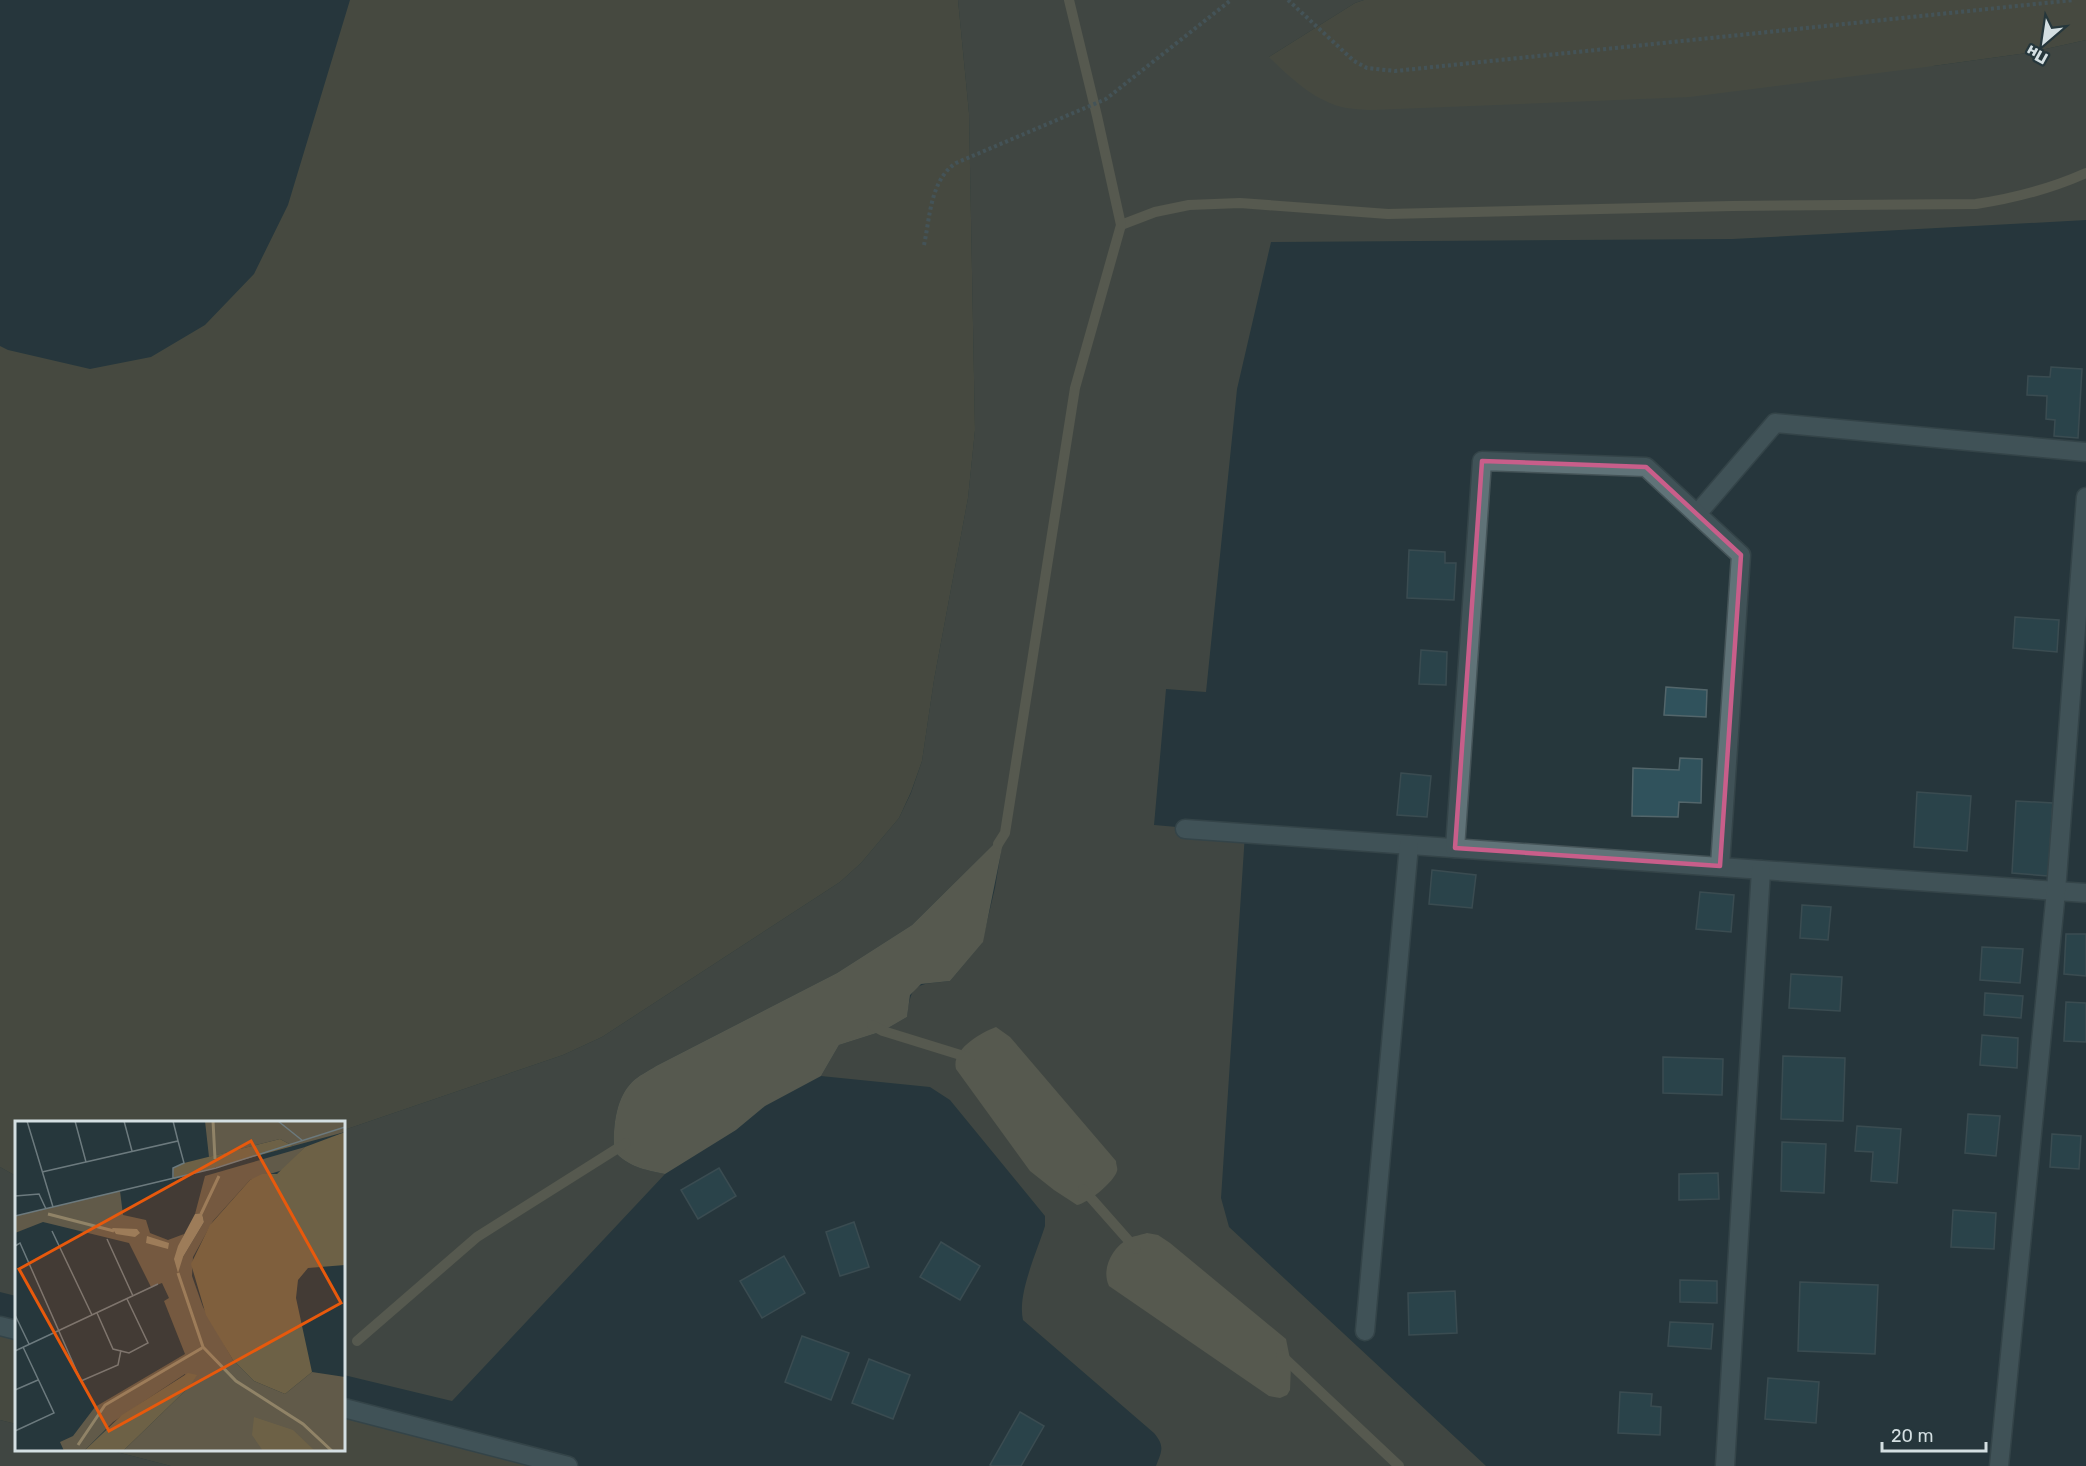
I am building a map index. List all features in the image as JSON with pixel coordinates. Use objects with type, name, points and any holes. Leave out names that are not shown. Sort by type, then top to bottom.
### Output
[{"type":"street","points":[[1697,514],[1775,423],[2086,452]]},
{"type":"street","points":[[1455,848],[1482,460],[1646,467],[1741,555],[1720,866]]},
{"type":"street","points":[[1999,1466],[2056,891],[2086,497]]},
{"type":"street","points":[[1185,829],[2086,893]]},
{"type":"street","points":[[1365,1331],[1409,845]]},
{"type":"street","points":[[1725,1466],[1761,870]]},
{"type":"street","points":[[0,1326],[15,1330]]},
{"type":"street","points":[[345,1408],[568,1466]]},
{"type":"path","points":[[924,245],[934,197],[945,170],[956,163],[1106,99],[1231,0]]},
{"type":"path","points":[[1288,0],[1354,62],[1367,68],[1395,71],[2074,0]]},
{"type":"highlighted area","points":[[1482,461],[1646,467],[1741,555],[1720,866],[1455,848]]},
{"type":"shaded area","points":[[350,0],[958,0],[969,113],[975,430],[968,498],[934,680],[922,761],[899,818],[861,863],[840,882],[602,1037],[563,1055],[345,1130],[345,1121],[15,1121],[15,1175],[0,1167],[0,346],[8,350],[90,369],[151,357],[205,325],[254,274],[288,205]]},
{"type":"shaded area","points":[[958,0],[1364,0],[1355,3],[1269,57],[1933,66],[2027,53],[2086,40],[2086,220],[1732,239],[1271,242],[1237,389],[1206,692],[1166,689],[1154,825],[1245,833],[1221,1198],[1229,1227],[1486,1466],[1156,1466],[1161,1449],[1160,1442],[1154,1433],[1023,1320],[1025,1286],[1045,1226],[1045,1216],[950,1100],[930,1087],[821,1076],[839,1045],[883,1031],[907,1017],[911,997],[918,987],[950,981],[982,943],[995,888],[1004,834],[912,925],[837,973],[656,1066],[632,1082],[626,1089],[619,1106],[614,1133],[614,1151],[631,1164],[665,1174],[452,1401],[345,1375],[345,1130],[563,1055],[602,1037],[840,882],[861,863],[899,818],[922,761],[934,680],[968,498],[975,430],[969,113]]},
{"type":"shaded area","points":[[1364,0],[2086,0],[2086,40],[2027,53],[1689,97],[1370,110],[1342,107],[1321,99],[1302,86],[1269,57],[1355,3]]},
{"type":"shaded area","points":[[1005,833],[983,942],[950,981],[921,984],[910,995],[907,1017],[883,1031],[839,1045],[821,1076],[765,1106],[736,1130],[665,1174],[631,1164],[614,1151],[615,1124],[619,1106],[626,1089],[634,1080],[656,1066],[837,973],[912,925]]},
{"type":"shaded area","points":[[996,1027],[1010,1037],[1116,1161],[1117,1171],[1111,1181],[1082,1203],[1077,1205],[1030,1171],[956,1069],[958,1055],[962,1049],[982,1033]]},
{"type":"shaded area","points":[[0,1167],[15,1175],[15,1296],[0,1292]]},
{"type":"shaded area","points":[[1147,1233],[1158,1235],[1170,1243],[1286,1339],[1291,1364],[1290,1390],[1287,1395],[1280,1398],[1269,1396],[1109,1286],[1106,1273],[1113,1253],[1128,1239]]},
{"type":"shaded area","points":[[0,1326],[15,1330],[15,1424],[0,1420]]},
{"type":"shaded area","points":[[345,1409],[568,1466],[171,1466],[113,1451],[345,1451]]},
{"type":"shaded area","points":[[0,1420],[15,1424],[15,1451],[113,1451],[171,1466],[0,1466]]},
{"type":"building","points":[[2051,367],[2082,369],[2078,438],[2054,436],[2055,420],[2046,419],[2047,396],[2027,395],[2028,376],[2050,377]]},
{"type":"building","points":[[1409,550],[1445,552],[1445,563],[1456,563],[1454,600],[1407,598]]},
{"type":"building","points":[[2015,617],[2059,620],[2057,652],[2013,648]]},
{"type":"building","points":[[1421,650],[1447,652],[1446,685],[1419,684]]},
{"type":"building","points":[[1666,687],[1707,690],[1706,717],[1664,715]]},
{"type":"building","points":[[1680,758],[1702,759],[1701,803],[1679,802],[1678,817],[1632,816],[1633,768],[1679,770]]},
{"type":"building","points":[[1401,773],[1431,776],[1427,817],[1397,815]]},
{"type":"building","points":[[1917,792],[1971,796],[1967,851],[1914,847]]},
{"type":"building","points":[[2016,801],[2053,803],[2048,876],[2012,873]]},
{"type":"building","points":[[1432,870],[1476,875],[1472,908],[1429,904]]},
{"type":"building","points":[[1700,892],[1734,895],[1731,932],[1696,929]]},
{"type":"building","points":[[1802,905],[1831,907],[1828,940],[1800,938]]},
{"type":"building","points":[[2066,934],[2086,934],[2086,976],[2064,974]]},
{"type":"building","points":[[1982,947],[2023,949],[2020,983],[1980,980]]},
{"type":"building","points":[[1791,974],[1842,977],[1840,1011],[1789,1008]]},
{"type":"building","points":[[1985,993],[2023,996],[2021,1018],[1984,1015]]},
{"type":"building","points":[[2066,1002],[2086,1003],[2086,1042],[2064,1041]]},
{"type":"building","points":[[1982,1035],[2018,1038],[2017,1068],[1980,1065]]},
{"type":"building","points":[[1783,1056],[1845,1058],[1843,1121],[1781,1119]]},
{"type":"building","points":[[1663,1057],[1723,1059],[1722,1095],[1663,1093]]},
{"type":"building","points":[[1968,1114],[2000,1116],[1996,1156],[1965,1153]]},
{"type":"building","points":[[1857,1126],[1901,1129],[1897,1183],[1871,1181],[1873,1152],[1855,1151]]},
{"type":"building","points":[[2052,1134],[2081,1136],[2079,1169],[2050,1167]]},
{"type":"building","points":[[1782,1142],[1826,1144],[1824,1193],[1781,1191]]},
{"type":"building","points":[[719,1168],[736,1196],[698,1219],[681,1190]]},
{"type":"building","points":[[1718,1173],[1719,1199],[1679,1200],[1679,1174]]},
{"type":"building","points":[[1953,1210],[1996,1213],[1994,1249],[1951,1247]]},
{"type":"building","points":[[854,1222],[869,1267],[840,1276],[826,1232]]},
{"type":"building","points":[[941,1242],[980,1266],[960,1300],[920,1277]]},
{"type":"building","points":[[784,1256],[805,1293],[762,1318],[740,1281]]},
{"type":"building","points":[[1680,1280],[1717,1281],[1717,1303],[1680,1302]]},
{"type":"building","points":[[1800,1282],[1878,1285],[1875,1354],[1798,1351]]},
{"type":"building","points":[[1455,1291],[1457,1333],[1409,1335],[1408,1293]]},
{"type":"building","points":[[1670,1322],[1713,1324],[1711,1349],[1668,1346]]},
{"type":"building","points":[[802,1336],[849,1353],[831,1400],[785,1382]]},
{"type":"building","points":[[869,1359],[910,1375],[893,1419],[852,1403]]},
{"type":"building","points":[[1768,1378],[1819,1382],[1816,1423],[1765,1419]]},
{"type":"building","points":[[1620,1392],[1652,1394],[1651,1406],[1661,1407],[1660,1435],[1618,1433]]},
{"type":"building","points":[[1020,1412],[1044,1426],[1021,1466],[990,1465]]},
{"type":"waterway","points":[[998,844],[1005,833],[1075,388],[1121,225],[1069,0]]},
{"type":"waterway","points":[[1121,225],[1155,212],[1189,205],[1240,203],[1388,214],[1732,206],[1976,204],[2032,192],[2086,173]]},
{"type":"waterway","points":[[872,1025],[883,1031],[967,1057],[970,1060]]},
{"type":"waterway","points":[[357,1341],[477,1237],[626,1143]]},
{"type":"waterway","points":[[1083,1189],[1136,1249]]},
{"type":"waterway","points":[[1281,1355],[1399,1466]]}]
